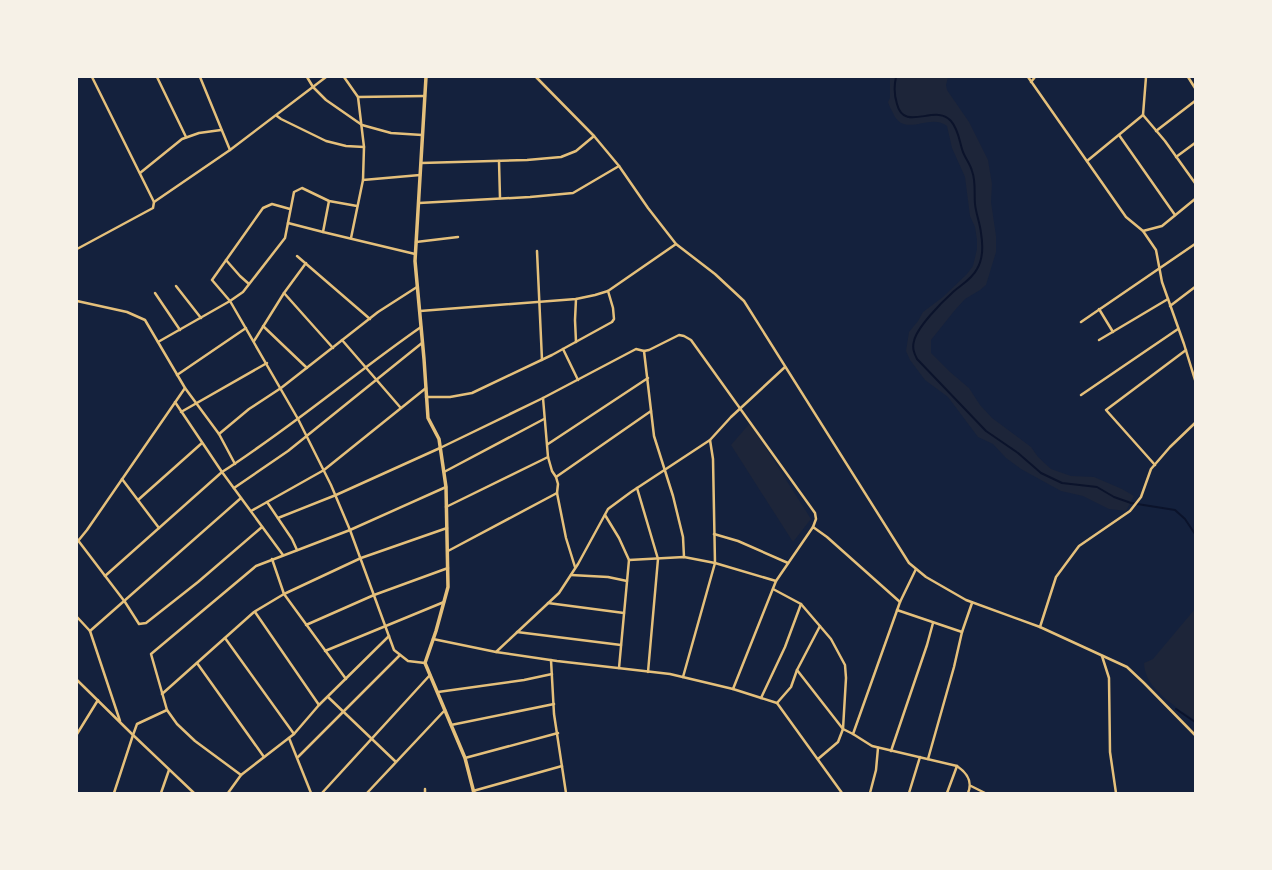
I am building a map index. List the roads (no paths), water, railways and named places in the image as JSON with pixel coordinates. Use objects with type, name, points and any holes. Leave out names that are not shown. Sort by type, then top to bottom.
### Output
[{"type":"street","points":[[77,249],[153,208],[154,202],[92,77]]},
{"type":"street","points":[[156,77],[186,137]]},
{"type":"street","points":[[200,77],[230,150]]},
{"type":"street","points":[[307,77],[313,87],[326,100],[362,125],[391,133],[423,136]]},
{"type":"street","points":[[154,202],[277,116],[326,77]]},
{"type":"street","points":[[344,77],[358,97],[364,147],[363,180],[351,238]]},
{"type":"street","points":[[426,77],[415,254],[428,418],[439,439],[446,487],[448,587],[425,662],[465,758],[474,792],[562,766]]},
{"type":"street","points":[[536,77],[594,136],[619,166],[648,208],[676,244],[715,274],[744,301],[909,563],[926,577],[972,603],[1040,627],[1127,667],[1195,736]]},
{"type":"street","points":[[1028,77],[1126,217],[1143,232],[1156,250],[1162,282],[1195,380]]},
{"type":"street","points":[[1031,82],[1035,77]]},
{"type":"street","points":[[1146,77],[1143,115],[1195,183]]},
{"type":"street","points":[[1188,77],[1195,88]]},
{"type":"street","points":[[358,97],[425,96]]},
{"type":"street","points":[[1156,131],[1195,101]]},
{"type":"street","points":[[1087,161],[1143,115]]},
{"type":"street","points":[[277,116],[326,141],[346,146],[364,147]]},
{"type":"street","points":[[140,173],[182,139],[199,133],[221,130]]},
{"type":"street","points":[[1119,135],[1175,216]]},
{"type":"street","points":[[421,163],[499,161],[560,157],[576,151],[594,136]]},
{"type":"street","points":[[1176,157],[1195,143]]},
{"type":"street","points":[[499,161],[500,198]]},
{"type":"street","points":[[419,203],[573,192],[619,166]]},
{"type":"street","points":[[363,180],[421,175]]},
{"type":"street","points":[[158,342],[243,292],[285,238],[294,192],[302,188],[329,201],[357,206]]},
{"type":"street","points":[[1143,232],[1162,226],[1195,199]]},
{"type":"street","points":[[323,232],[329,201]]},
{"type":"street","points":[[290,209],[272,204],[263,208],[212,280],[230,301],[267,363],[298,419],[336,494],[394,650],[408,661],[425,662]]},
{"type":"street","points":[[288,224],[415,254]]},
{"type":"street","points":[[416,242],[458,237]]},
{"type":"street","points":[[420,311],[576,299],[595,295],[608,291],[676,244]]},
{"type":"street","points":[[1080,322],[1195,244]]},
{"type":"street","points":[[537,251],[542,360]]},
{"type":"street","points":[[298,256],[370,319]]},
{"type":"street","points":[[226,260],[249,284]]},
{"type":"street","points":[[254,341],[284,293],[306,263]]},
{"type":"street","points":[[176,286],[201,318]]},
{"type":"street","points":[[220,434],[249,409],[281,388],[370,319],[417,287]]},
{"type":"street","points":[[1170,306],[1195,287]]},
{"type":"street","points":[[426,397],[450,397],[472,393],[542,360],[612,322],[614,319],[613,308],[608,291]]},
{"type":"street","points":[[155,293],[180,330]]},
{"type":"street","points":[[284,293],[332,348]]},
{"type":"street","points":[[576,299],[576,342]]},
{"type":"street","points":[[1099,340],[1168,299]]},
{"type":"street","points":[[77,301],[127,312],[145,320],[185,388],[220,434],[235,464]]},
{"type":"street","points":[[1099,309],[1114,332]]},
{"type":"street","points":[[263,326],[307,368]]},
{"type":"street","points":[[105,576],[222,472],[298,419],[421,327]]},
{"type":"street","points":[[177,375],[246,328]]},
{"type":"street","points":[[1082,395],[1178,329]]},
{"type":"street","points":[[278,518],[440,448],[543,398],[636,349],[644,351],[649,350],[679,335],[688,337],[741,407],[815,513],[816,519],[813,527],[776,581],[734,689]]},
{"type":"street","points":[[342,340],[400,407]]},
{"type":"street","points":[[234,488],[288,451],[423,343]]},
{"type":"street","points":[[563,349],[578,380]]},
{"type":"street","points":[[1155,465],[1106,410],[1186,350]]},
{"type":"street","points":[[644,351],[654,436],[673,496],[683,537],[684,557]]},
{"type":"street","points":[[181,412],[267,363]]},
{"type":"street","points":[[496,652],[559,593],[576,567],[608,509],[664,469],[710,440],[741,407],[785,367]]},
{"type":"street","points":[[548,444],[648,378]]},
{"type":"street","points":[[185,388],[78,540],[125,602],[139,624],[146,623],[198,582],[262,527]]},
{"type":"street","points":[[251,511],[324,470],[400,407],[426,388]]},
{"type":"street","points":[[543,398],[548,457],[558,484],[557,493],[566,538],[576,567]]},
{"type":"street","points":[[175,402],[222,472],[283,555]]},
{"type":"street","points":[[556,477],[651,411]]},
{"type":"street","points":[[444,472],[544,419]]},
{"type":"street","points":[[1040,627],[1056,577],[1079,546],[1130,511],[1141,497],[1151,469],[1170,447],[1195,423]]},
{"type":"street","points":[[683,677],[715,563],[713,459],[710,440]]},
{"type":"street","points":[[138,500],[202,443]]},
{"type":"street","points":[[446,507],[548,457]]},
{"type":"street","points":[[122,479],[158,528]]},
{"type":"street","points":[[241,775],[195,741],[177,724],[167,710],[151,654],[256,566],[350,530],[446,487]]},
{"type":"street","points":[[637,488],[658,559],[648,672]]},
{"type":"street","points":[[448,551],[557,493]]},
{"type":"street","points":[[90,631],[125,602],[241,498]]},
{"type":"street","points":[[267,502],[292,539],[297,550]]},
{"type":"street","points":[[604,515],[619,538],[629,560],[619,668]]},
{"type":"street","points":[[813,527],[827,537],[900,602]]},
{"type":"street","points":[[162,694],[254,612],[284,594],[360,558],[447,528]]},
{"type":"street","points":[[714,534],[738,541],[788,563]]},
{"type":"street","points":[[629,560],[684,557],[715,563],[776,581]]},
{"type":"street","points":[[272,559],[284,594],[346,679]]},
{"type":"street","points":[[306,625],[374,595],[448,568]]},
{"type":"street","points":[[853,734],[900,602],[916,569]]},
{"type":"street","points":[[571,575],[608,577],[627,581]]},
{"type":"street","points":[[773,589],[801,604],[831,639],[845,665],[846,678],[843,729],[838,742],[818,759]]},
{"type":"street","points":[[325,650],[444,602]]},
{"type":"street","points":[[548,603],[624,613]]},
{"type":"street","points":[[928,759],[954,667],[962,632],[972,603]]},
{"type":"street","points":[[762,698],[785,647],[801,604]]},
{"type":"street","points":[[897,610],[962,632]]},
{"type":"street","points":[[254,612],[319,706]]},
{"type":"street","points":[[77,617],[90,631],[121,723]]},
{"type":"street","points":[[891,751],[933,623]]},
{"type":"street","points":[[777,703],[791,687],[820,626]]},
{"type":"street","points":[[517,632],[621,645]]},
{"type":"street","points":[[228,793],[241,775],[294,734],[319,706],[389,636]]},
{"type":"street","points":[[225,638],[294,734]]},
{"type":"street","points":[[433,639],[496,652],[670,674],[734,689],[777,703],[842,793]]},
{"type":"street","points":[[298,757],[400,655]]},
{"type":"street","points":[[1102,656],[1109,678],[1110,752],[1116,793]]},
{"type":"street","points":[[552,660],[554,704],[566,793]]},
{"type":"street","points":[[197,663],[264,757]]},
{"type":"street","points":[[798,670],[843,729],[878,748],[957,766],[964,770],[969,779],[971,786],[968,793]]},
{"type":"street","points":[[322,793],[430,674]]},
{"type":"street","points":[[438,692],[524,680],[552,674]]},
{"type":"street","points":[[77,680],[194,793]]},
{"type":"street","points":[[328,697],[396,762]]},
{"type":"street","points":[[77,734],[78,728],[98,700]]},
{"type":"street","points":[[451,725],[554,704]]},
{"type":"street","points":[[114,793],[137,724],[167,710]]},
{"type":"street","points":[[367,793],[445,710]]},
{"type":"street","points":[[465,758],[558,733]]},
{"type":"street","points":[[289,738],[298,757],[311,793]]},
{"type":"street","points":[[870,793],[876,770],[878,748]]},
{"type":"street","points":[[909,793],[920,757]]},
{"type":"street","points":[[947,793],[957,766]]},
{"type":"street","points":[[161,793],[169,770]]},
{"type":"street","points":[[971,786],[984,793]]},
{"type":"waterway","points":[[896,77],[895,94],[897,104],[901,112],[906,116],[913,117],[929,115],[945,116],[955,127],[963,152],[970,165],[973,175],[975,204],[982,242],[980,261],[975,273],[937,308],[916,335],[913,348],[917,359],[986,431],[1018,453],[1041,473],[1062,483],[1097,487],[1114,497],[1131,503],[1175,510],[1185,519],[1195,534]]},
{"type":"waterway","points":[[1176,709],[1195,722]]}]
